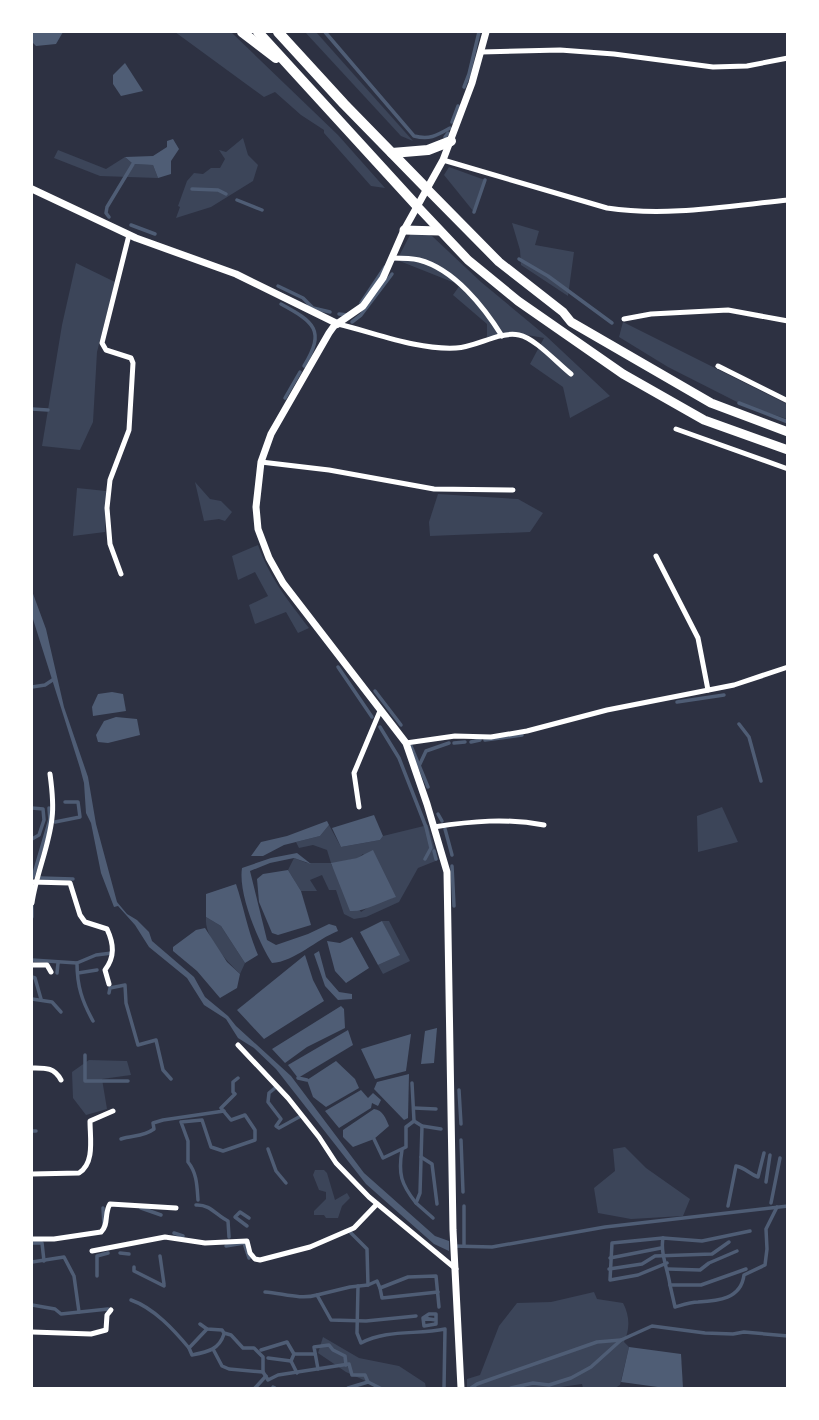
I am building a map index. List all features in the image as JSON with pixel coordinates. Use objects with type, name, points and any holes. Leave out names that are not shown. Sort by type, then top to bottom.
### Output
[{"type":"highway","points":[[242,32],[299,75]]},
{"type":"highway","points":[[258,32],[468,260],[518,301],[574,342],[673,404],[736,433],[788,450]]},
{"type":"highway","points":[[278,32],[313,67]]},
{"type":"highway","points":[[286,32],[344,104],[427,189],[499,262],[563,312],[571,322],[683,388],[744,416],[788,432]]},
{"type":"highway","points":[[393,153],[428,150],[451,141]]},
{"type":"highway","points":[[404,230],[440,231]]},
{"type":"street","points":[[461,1387],[453,1230],[447,872],[406,743],[283,583],[269,558],[258,529],[256,507],[261,462],[271,434],[329,333],[363,306],[383,278],[404,230],[451,141],[472,83],[486,32]]},
{"type":"street","points":[[481,52],[572,51],[713,67],[747,66],[788,58]]},
{"type":"street","points":[[443,160],[606,207],[633,212],[788,200]]},
{"type":"street","points":[[32,189],[129,235],[236,274],[338,324],[398,340],[443,348],[466,347],[517,334],[526,337],[571,374]]},
{"type":"street","points":[[121,574],[110,544],[107,508],[110,480],[129,430],[133,363],[131,358],[106,350],[102,343],[129,235]]},
{"type":"street","points":[[392,258],[419,260],[447,275],[484,311],[502,336]]},
{"type":"street","points":[[624,319],[651,314],[728,310],[788,321]]},
{"type":"street","points":[[718,366],[788,401]]},
{"type":"street","points":[[676,429],[788,469]]},
{"type":"street","points":[[261,462],[329,470],[434,489],[513,490]]},
{"type":"street","points":[[656,556],[698,638],[708,690]]},
{"type":"street","points":[[406,743],[455,736],[491,737],[515,733],[607,710],[734,685],[788,667]]},
{"type":"street","points":[[359,807],[354,774],[380,711]]},
{"type":"street","points":[[33,903],[33,882],[52,820],[50,774]]},
{"type":"street","points":[[434,827],[490,820],[517,820],[544,825]]},
{"type":"street","points":[[33,882],[70,883],[80,915],[85,922],[107,929],[112,953],[112,961],[104,970],[108,984]]},
{"type":"street","points":[[32,965],[47,965],[51,972]]},
{"type":"street","points":[[238,1045],[288,1098],[336,1163],[377,1204],[456,1269]]},
{"type":"street","points":[[32,1068],[49,1068],[57,1072],[61,1080]]},
{"type":"street","points":[[32,1174],[83,1171],[88,1166],[90,1121],[113,1111]]},
{"type":"street","points":[[92,1251],[165,1237],[205,1243],[247,1241],[250,1253],[260,1260],[310,1247],[354,1228],[377,1204]]},
{"type":"street","points":[[32,1239],[54,1239],[104,1231],[110,1205],[176,1208]]},
{"type":"street","points":[[32,1332],[92,1334],[106,1330],[107,1315],[111,1310]]},
{"type":"shaded area","points":[[32,32],[63,32],[56,44],[36,46],[32,42]]},
{"type":"shaded area","points":[[175,32],[231,32],[338,135],[385,188],[371,186],[324,130],[301,115],[275,92],[264,97]]},
{"type":"shaded area","points":[[305,32],[316,32],[413,141],[401,136]]},
{"type":"shaded area","points":[[125,63],[143,91],[121,96],[113,84],[113,75]]},
{"type":"shaded area","points":[[243,138],[248,155],[258,165],[253,181],[211,207],[176,218],[187,181],[194,173],[203,174],[211,168],[220,168],[225,159],[219,150],[226,152]]},
{"type":"shaded area","points":[[173,139],[179,149],[171,161],[171,174],[158,178],[153,165],[133,164],[125,157],[153,156],[167,147],[167,141]]},
{"type":"shaded area","points":[[58,150],[106,169],[125,157],[133,164],[153,165],[158,178],[100,176],[54,158]]},
{"type":"shaded area","points":[[449,167],[485,180],[474,212],[444,175]]},
{"type":"shaded area","points":[[512,223],[539,231],[535,245],[574,252],[568,296],[521,265],[520,250]]},
{"type":"shaded area","points":[[411,233],[432,236],[610,396],[570,418],[563,387],[530,364],[544,338],[510,332],[487,338],[487,324],[453,295],[460,285],[397,260]]},
{"type":"shaded area","points":[[76,263],[115,282],[97,352],[93,422],[80,450],[42,446],[62,325]]},
{"type":"shaded area","points":[[623,322],[787,404],[787,419],[739,403],[668,367],[619,337]]},
{"type":"shaded area","points":[[195,482],[210,499],[221,501],[232,512],[225,521],[204,521]]},
{"type":"shaded area","points":[[77,488],[106,491],[105,532],[73,536]]},
{"type":"shaded area","points":[[438,494],[518,499],[543,513],[530,532],[430,536],[429,522]]},
{"type":"shaded area","points":[[258,545],[274,579],[309,628],[298,633],[286,612],[255,624],[249,605],[268,596],[255,572],[238,580],[232,556]]},
{"type":"shaded area","points":[[32,591],[46,629],[64,707],[88,777],[96,824],[117,902],[149,932],[152,941],[194,977],[205,997],[291,1076],[364,1173],[435,1236],[449,1241],[449,1251],[434,1244],[366,1184],[276,1069],[254,1048],[238,1038],[226,1019],[204,1005],[187,978],[149,947],[135,925],[118,906],[114,907],[101,873],[91,823],[86,813],[80,768],[32,616]]},
{"type":"shaded area","points":[[98,694],[123,694],[126,711],[93,716],[92,707]]},
{"type":"shaded area","points":[[116,717],[137,719],[140,735],[108,743],[98,742],[96,735],[104,721]]},
{"type":"shaded area","points":[[722,807],[738,842],[698,852],[697,816]]},
{"type":"shaded area","points":[[374,815],[383,836],[380,840],[341,847],[332,828]]},
{"type":"shaded area","points":[[327,821],[329,825],[320,836],[284,845],[263,856],[251,856],[261,842],[287,836]]},
{"type":"shaded area","points":[[329,825],[341,847],[380,840],[383,836],[428,825],[438,860],[418,868],[399,902],[366,917],[354,919],[344,914],[336,890],[329,890],[322,875],[310,880],[317,891],[301,891],[288,870],[294,858],[307,863],[331,863],[327,850],[313,845],[299,848],[296,842],[320,836]],"holes":[[[363,854],[395,897],[373,904],[361,912],[331,864],[358,858]]]},
{"type":"shaded area","points":[[373,850],[396,897],[350,911],[331,863],[357,858]]},
{"type":"shaded area","points":[[297,853],[311,864],[294,858],[250,871],[267,940],[276,945],[329,924],[336,926],[338,931],[289,959],[272,963],[255,930],[246,904],[242,868]]},
{"type":"shaded area","points":[[288,870],[301,891],[311,925],[278,935],[272,933],[259,902],[257,879],[263,874]]},
{"type":"shaded area","points":[[236,884],[258,955],[245,963],[221,926],[206,917],[206,894]]},
{"type":"shaded area","points":[[206,917],[221,926],[245,963],[240,974],[212,941]]},
{"type":"shaded area","points":[[382,921],[389,921],[410,961],[383,974],[378,965],[399,955]]},
{"type":"shaded area","points":[[382,921],[400,955],[378,965],[360,932]]},
{"type":"shaded area","points":[[205,928],[227,962],[240,974],[237,988],[220,998],[197,971],[173,951],[173,947],[196,930]]},
{"type":"shaded area","points":[[352,937],[369,968],[346,983],[335,971],[327,941],[340,943]]},
{"type":"shaded area","points":[[319,951],[326,977],[339,992],[352,994],[352,999],[338,1000],[325,986],[314,954]]},
{"type":"shaded area","points":[[305,955],[313,980],[324,1001],[264,1039],[237,1010]]},
{"type":"shaded area","points":[[341,1006],[344,1009],[345,1028],[307,1047],[285,1063],[272,1049]]},
{"type":"shaded area","points":[[437,1028],[434,1063],[421,1064],[425,1031]]},
{"type":"shaded area","points":[[348,1030],[353,1045],[298,1078],[288,1065]]},
{"type":"shaded area","points":[[411,1034],[406,1071],[375,1079],[361,1049]]},
{"type":"shaded area","points":[[89,1060],[127,1061],[131,1075],[102,1079],[107,1109],[86,1115],[73,1098],[72,1072]]},
{"type":"shaded area","points":[[336,1061],[355,1079],[359,1088],[326,1107],[313,1097],[307,1080]]},
{"type":"shaded area","points":[[409,1074],[408,1118],[404,1120],[374,1089],[377,1082]]},
{"type":"shaded area","points":[[361,1090],[368,1098],[373,1093],[381,1100],[378,1106],[372,1103],[371,1108],[339,1128],[325,1111]]},
{"type":"shaded area","points":[[374,1109],[382,1113],[389,1126],[374,1139],[353,1147],[343,1137],[343,1130]]},
{"type":"shaded area","points":[[625,1147],[646,1168],[690,1199],[683,1216],[631,1219],[598,1213],[594,1188],[615,1171],[613,1149]]},
{"type":"shaded area","points":[[315,1170],[324,1170],[327,1173],[335,1200],[347,1193],[350,1198],[342,1206],[338,1218],[314,1215],[314,1211],[326,1199],[326,1192],[319,1190],[313,1175]]},
{"type":"shaded area","points":[[594,1292],[597,1299],[623,1303],[627,1313],[628,1327],[624,1342],[629,1347],[620,1385],[615,1388],[583,1388],[582,1384],[554,1388],[467,1388],[467,1379],[480,1375],[499,1326],[517,1303],[551,1302]]},
{"type":"shaded area","points":[[323,1337],[359,1358],[399,1366],[425,1383],[426,1388],[381,1388],[346,1372],[318,1353]]},
{"type":"shaded area","points":[[629,1347],[681,1354],[683,1388],[621,1382]]},
{"type":"waterway","points":[[325,32],[414,136],[424,138],[450,128]]},
{"type":"waterway","points":[[464,87],[479,32]]},
{"type":"waterway","points":[[452,122],[458,106]]},
{"type":"waterway","points":[[445,137],[448,133]]},
{"type":"waterway","points":[[109,217],[106,213],[107,207],[133,164]]},
{"type":"waterway","points":[[474,212],[485,180]]},
{"type":"waterway","points":[[192,189],[218,190],[226,194]]},
{"type":"waterway","points":[[237,200],[262,210]]},
{"type":"waterway","points":[[131,225],[155,234]]},
{"type":"waterway","points":[[519,259],[548,276],[612,323]]},
{"type":"waterway","points":[[361,303],[385,267]]},
{"type":"waterway","points":[[352,322],[361,315],[392,274]]},
{"type":"waterway","points":[[278,286],[303,298],[313,308],[330,312]]},
{"type":"waterway","points":[[281,304],[302,316],[313,328],[314,344],[304,366]]},
{"type":"waterway","points":[[339,314],[348,315]]},
{"type":"waterway","points":[[285,398],[300,372]]},
{"type":"waterway","points":[[739,403],[788,422]]},
{"type":"waterway","points":[[32,409],[48,410]]},
{"type":"waterway","points":[[338,667],[372,717]]},
{"type":"waterway","points":[[32,687],[45,685],[54,679]]},
{"type":"waterway","points":[[375,691],[401,725]]},
{"type":"waterway","points":[[677,702],[724,695]]},
{"type":"waterway","points":[[739,724],[749,737],[761,781]]},
{"type":"waterway","points":[[380,727],[399,758],[426,827],[431,848],[425,859]]},
{"type":"waterway","points":[[485,740],[522,735]]},
{"type":"waterway","points":[[471,742],[480,740]]},
{"type":"waterway","points":[[454,743],[465,742]]},
{"type":"waterway","points":[[419,766],[426,751],[449,743]]},
{"type":"waterway","points":[[411,746],[428,787]]},
{"type":"waterway","points":[[55,822],[80,817],[78,802],[65,802]]},
{"type":"waterway","points":[[32,808],[43,809],[44,820],[39,835],[32,839]]},
{"type":"waterway","points":[[49,808],[50,820]]},
{"type":"waterway","points":[[438,814],[442,821]]},
{"type":"waterway","points":[[33,877],[50,819]]},
{"type":"waterway","points":[[445,829],[452,855]]},
{"type":"waterway","points":[[434,851],[436,859]]},
{"type":"waterway","points":[[452,866],[454,906]]},
{"type":"waterway","points":[[40,878],[73,879]]},
{"type":"waterway","points":[[32,902],[32,917]]},
{"type":"waterway","points":[[93,1021],[81,993],[77,963],[96,955],[112,953]]},
{"type":"waterway","points":[[32,960],[77,963]]},
{"type":"waterway","points":[[57,973],[58,963]]},
{"type":"waterway","points":[[78,973],[97,970]]},
{"type":"waterway","points":[[32,977],[35,978],[41,999]]},
{"type":"waterway","points":[[109,993],[110,988],[125,985],[126,1003],[138,1045],[156,1040],[163,1070],[171,1079]]},
{"type":"waterway","points":[[32,999],[52,1002],[61,1012]]},
{"type":"waterway","points":[[85,1055],[85,1081],[128,1081]]},
{"type":"waterway","points":[[198,1200],[195,1175],[188,1162],[188,1141],[181,1122],[202,1120],[211,1147],[223,1151],[255,1140],[255,1130],[245,1115],[231,1120],[221,1108],[235,1094],[233,1082],[238,1078]]},
{"type":"waterway","points":[[298,1078],[307,1080]]},
{"type":"waterway","points":[[374,1139],[383,1158],[406,1147],[406,1127],[414,1121],[412,1083]]},
{"type":"waterway","points":[[275,1088],[269,1093],[268,1102],[281,1119],[276,1126],[279,1128],[299,1117]]},
{"type":"waterway","points":[[459,1090],[461,1124]]},
{"type":"waterway","points":[[414,1108],[436,1109]]},
{"type":"waterway","points":[[121,1139],[150,1132],[154,1129],[153,1123],[163,1120],[224,1111]]},
{"type":"waterway","points":[[414,1121],[422,1126],[441,1129]]},
{"type":"waterway","points":[[422,1126],[420,1193],[416,1203],[433,1218]]},
{"type":"waterway","points":[[461,1140],[463,1192]]},
{"type":"waterway","points":[[268,1149],[276,1171],[286,1183]]},
{"type":"waterway","points":[[402,1150],[402,1178],[416,1203]]},
{"type":"waterway","points":[[728,1206],[736,1166],[758,1177],[764,1153]]},
{"type":"waterway","points":[[766,1182],[770,1155]]},
{"type":"waterway","points":[[421,1157],[432,1164],[437,1204]]},
{"type":"waterway","points":[[771,1203],[780,1158]]},
{"type":"waterway","points":[[196,1205],[209,1208],[228,1221],[229,1237]]},
{"type":"waterway","points":[[464,1206],[464,1246]]},
{"type":"waterway","points":[[453,1246],[492,1247],[605,1227],[788,1206]]},
{"type":"waterway","points":[[670,1285],[675,1307],[692,1302],[713,1301],[733,1294],[742,1283],[744,1275],[765,1265],[766,1229],[777,1207]]},
{"type":"waterway","points":[[103,1208],[104,1225]]},
{"type":"waterway","points":[[141,1208],[161,1215]]},
{"type":"waterway","points":[[247,1226],[235,1217],[240,1212],[249,1218]]},
{"type":"waterway","points":[[667,1263],[638,1275],[610,1280],[612,1243],[663,1238],[702,1241],[750,1231]]},
{"type":"waterway","points":[[174,1233],[183,1236]]},
{"type":"waterway","points":[[351,1233],[367,1249],[368,1285]]},
{"type":"waterway","points":[[663,1238],[663,1256],[670,1285],[701,1285],[746,1269]]},
{"type":"waterway","points":[[609,1269],[642,1264],[655,1256],[712,1254],[729,1242]]},
{"type":"waterway","points":[[32,1243],[42,1243],[44,1261]]},
{"type":"waterway","points":[[226,1246],[244,1243],[249,1258]]},
{"type":"waterway","points":[[610,1258],[661,1248]]},
{"type":"waterway","points":[[668,1269],[700,1270],[709,1263],[737,1251]]},
{"type":"waterway","points":[[97,1276],[97,1256],[108,1253]]},
{"type":"waterway","points":[[120,1253],[129,1254]]},
{"type":"waterway","points":[[160,1256],[164,1284]]},
{"type":"waterway","points":[[32,1262],[64,1257],[74,1276],[79,1312]]},
{"type":"waterway","points":[[134,1267],[134,1271],[164,1286]]},
{"type":"waterway","points":[[317,1295],[377,1281],[380,1288],[408,1277],[436,1276],[439,1307]]},
{"type":"waterway","points":[[358,1286],[357,1333],[361,1343],[392,1334],[445,1329],[444,1388]]},
{"type":"waterway","points":[[380,1288],[382,1298],[438,1292]]},
{"type":"waterway","points":[[265,1292],[298,1297],[317,1295],[331,1320],[366,1321],[416,1316]]},
{"type":"waterway","points":[[131,1300],[156,1314],[189,1348]]},
{"type":"waterway","points":[[32,1305],[55,1309],[61,1314],[108,1309]]},
{"type":"waterway","points":[[423,1318],[436,1320],[436,1324],[424,1326],[423,1318],[429,1314],[436,1314],[436,1320]]},
{"type":"waterway","points":[[200,1324],[207,1329],[222,1330],[231,1335],[243,1348],[254,1348],[263,1357],[263,1372],[268,1380],[278,1375],[349,1364],[352,1375],[365,1375],[368,1382],[380,1388]]},
{"type":"waterway","points":[[511,1388],[533,1383],[549,1385],[571,1378],[591,1367],[621,1340],[652,1326],[705,1333],[744,1332],[788,1336]]},
{"type":"waterway","points":[[207,1329],[189,1348],[192,1355],[216,1347],[224,1334]]},
{"type":"waterway","points":[[471,1388],[597,1342],[621,1340]]},
{"type":"waterway","points":[[261,1350],[287,1342],[294,1354]]},
{"type":"waterway","points":[[318,1369],[314,1347],[329,1345],[345,1356],[346,1365]]},
{"type":"waterway","points":[[213,1349],[222,1366],[263,1372]]},
{"type":"waterway","points":[[297,1373],[291,1361],[294,1354],[315,1354]]},
{"type":"waterway","points":[[268,1358],[291,1361]]},
{"type":"waterway","points":[[255,1388],[266,1376]]},
{"type":"waterway","points":[[348,1388],[368,1382]]}]
